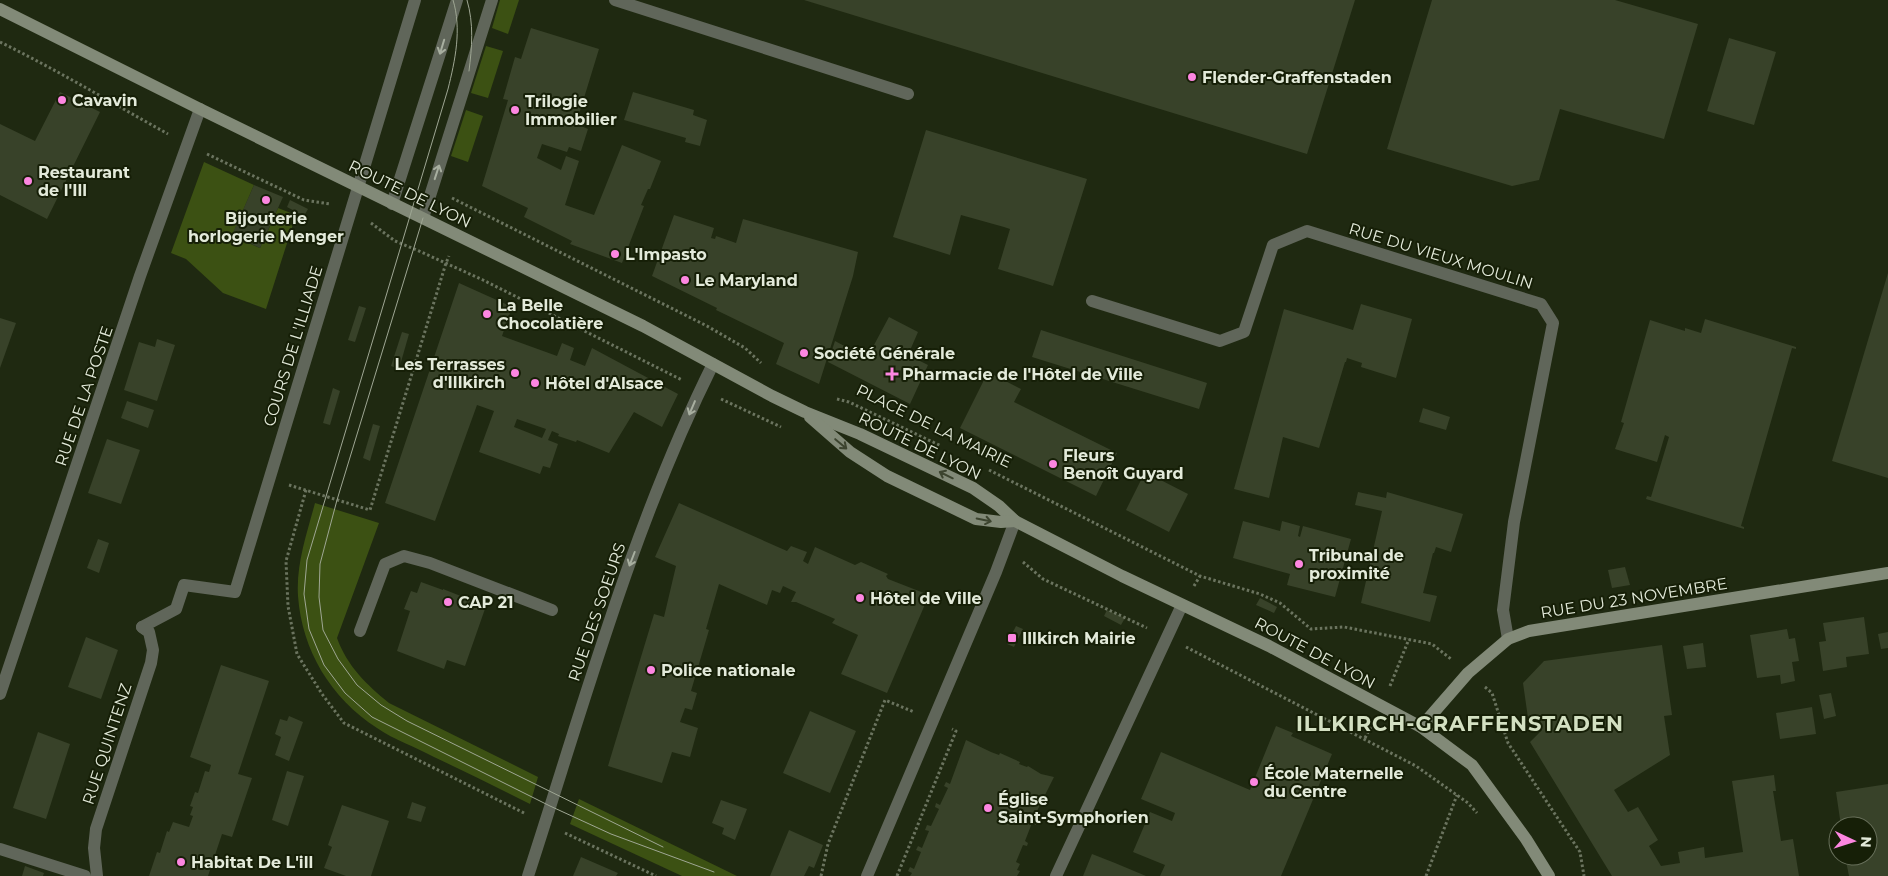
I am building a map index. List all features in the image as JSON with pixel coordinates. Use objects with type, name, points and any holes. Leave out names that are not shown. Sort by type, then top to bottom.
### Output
[{"type":"main road","name":"ROUTE DE LYON","points":[[0,8],[392,204],[643,326],[743,382],[805,412],[860,434],[973,488],[999,506],[1015,521],[1182,605],[1269,646],[1421,727],[1472,765],[1526,839],[1549,876]]},
{"type":"main road","name":"ROUTE DE LYON","points":[[805,412],[850,452],[887,476],[976,519],[1000,522],[1015,521]]},
{"type":"main road","name":"RUE DU 23 NOVEMBRE","points":[[1421,727],[1468,673],[1508,639],[1529,631],[1888,573]]},
{"type":"street","name":"COURS DE L'ILLIADE","points":[[142,627],[176,609],[184,585],[235,592],[416,0]]},
{"type":"street","points":[[392,204],[457,0]]},
{"type":"street","points":[[423,218],[492,0]]},
{"type":"street","points":[[615,0],[908,94]]},
{"type":"street","name":"RUE DE LA POSTE","points":[[0,694],[140,276],[200,109]]},
{"type":"street","name":"RUE DU VIEUX MOULIN","points":[[1092,301],[1220,341],[1244,332],[1273,245],[1307,231],[1540,304],[1554,324],[1514,522],[1503,610],[1508,639]]},
{"type":"street","name":"RUE DES SOEURS","points":[[528,876],[546,824],[606,629],[660,484],[713,364]]},
{"type":"street","points":[[867,876],[1005,549],[1015,521]]},
{"type":"street","points":[[360,631],[385,564],[404,556],[430,563],[552,610]]},
{"type":"street","points":[[1056,876],[1182,605]]},
{"type":"street","name":"RUE QUINTENZ","points":[[97,876],[94,848],[96,829],[153,650],[149,632],[142,627]]},
{"type":"street","points":[[0,849],[85,876]]},
{"type":"path","points":[[0,42],[50,66],[69,79],[186,144],[304,200],[352,208],[396,242],[483,280]]},
{"type":"path","points":[[432,188],[552,249],[635,288],[707,326],[745,348],[766,369]]},
{"type":"path","points":[[269,479],[370,510],[446,263],[459,236]]},
{"type":"path","name":"PLACE DE LA MAIRIE","points":[[830,398],[849,402],[947,448]]},
{"type":"path","name":"PLACE DE LA MAIRIE","points":[[982,466],[1200,576]]},
{"type":"path","points":[[306,490],[286,561],[288,606],[297,654],[322,694],[344,723],[546,824],[656,876]]},
{"type":"path","points":[[1166,638],[1365,738],[1416,766],[1468,803],[1479,816]]},
{"type":"path","points":[[821,876],[828,844],[885,700],[933,720]]},
{"type":"path","points":[[1426,876],[1457,795]]},
{"type":"green space","points":[[500,0],[519,0],[508,34],[492,28]]},
{"type":"green space","points":[[486,46],[503,51],[488,98],[471,93]]},
{"type":"green space","points":[[466,110],[483,116],[468,162],[451,156]]},
{"type":"green space","points":[[204,162],[254,185],[232,236],[260,248],[278,208],[296,215],[266,309],[223,293],[186,259],[171,253]]},
{"type":"green space","points":[[315,503],[379,523],[337,638],[352,666],[389,703],[538,777],[530,804],[384,732],[361,716],[333,688],[313,654],[306,636],[298,596],[300,560]]},
{"type":"green space","points":[[579,799],[737,876],[682,876],[570,824]]},
{"type":"building","name":"Flender-Graffenstaden","points":[[804,0],[1355,0],[1307,154]]},
{"type":"building","name":"Flender-Graffenstaden","points":[[1432,0],[1615,0],[1698,24],[1664,139],[1560,109],[1539,180],[1512,186],[1387,149]]},
{"type":"building","points":[[531,28],[599,49],[576,124],[588,129],[581,151],[569,147],[567,152],[542,144],[537,158],[561,170],[566,156],[579,161],[565,205],[594,215],[622,145],[661,161],[650,189],[648,189],[641,205],[644,206],[622,263],[570,244],[572,241],[524,217],[528,208],[482,186],[508,100],[503,99],[515,57],[521,59]]},
{"type":"building","points":[[1729,38],[1776,52],[1754,125],[1707,111]]},
{"type":"building","points":[[60,92],[100,112],[47,219],[0,195],[0,124],[35,141]]},
{"type":"building","points":[[633,92],[694,110],[693,115],[707,120],[700,146],[685,142],[686,138],[624,120]]},
{"type":"building","points":[[926,130],[1087,179],[1053,286],[998,269],[1010,229],[1004,227],[961,215],[950,255],[893,237]]},
{"type":"building","points":[[254,185],[283,197],[260,248],[232,235]]},
{"type":"building","points":[[290,200],[308,209],[304,216],[287,207]]},
{"type":"building","points":[[674,215],[714,228],[711,238],[715,239],[716,236],[736,243],[743,219],[858,252],[853,276],[819,384],[776,364],[784,343],[652,276]]},
{"type":"building","points":[[1888,273],[1888,478],[1832,461]]},
{"type":"building","points":[[459,283],[512,307],[502,336],[557,356],[562,343],[574,348],[570,360],[585,366],[592,348],[678,394],[662,427],[634,412],[609,453],[577,440],[576,442],[558,436],[559,434],[552,431],[548,440],[558,444],[550,468],[543,466],[540,474],[479,452],[494,411],[477,405],[435,521],[385,503]],"holes":[[[517,419],[546,429],[542,438],[514,427]]]},
{"type":"building","points":[[1361,304],[1412,319],[1396,378],[1361,367],[1362,363],[1347,358],[1319,448],[1283,437],[1269,498],[1234,489],[1284,309],[1353,330]]},
{"type":"building","points":[[359,306],[366,308],[355,342],[348,340]]},
{"type":"building","points":[[889,317],[918,332],[908,355],[928,365],[910,404],[828,362],[835,341],[867,358]]},
{"type":"building","points":[[0,318],[16,323],[0,368]]},
{"type":"building","points":[[1705,319],[1796,347],[1796,349],[1792,348],[1741,526],[1744,529],[1646,499],[1647,496],[1651,497],[1669,437],[1665,435],[1657,462],[1615,449],[1624,423],[1621,422],[1650,320],[1685,331],[1685,328],[1701,333]]},
{"type":"building","points":[[1041,330],[1207,383],[1199,409],[1032,357]]},
{"type":"building","points":[[402,332],[409,334],[399,369],[391,366]]},
{"type":"building","points":[[157,339],[175,345],[157,401],[124,390],[139,342],[155,347]]},
{"type":"building","points":[[988,372],[1021,389],[1014,402],[1117,453],[1096,496],[960,428]]},
{"type":"building","points":[[333,388],[340,391],[330,425],[323,423]]},
{"type":"building","points":[[127,401],[154,410],[148,428],[121,418]]},
{"type":"building","points":[[1423,408],[1450,417],[1446,430],[1419,422]]},
{"type":"building","points":[[373,424],[380,426],[370,461],[363,458]]},
{"type":"building","points":[[107,439],[140,450],[121,504],[88,493]]},
{"type":"building","points":[[1145,472],[1188,494],[1169,532],[1126,510]]},
{"type":"building","points":[[1358,492],[1386,498],[1387,492],[1463,514],[1451,552],[1436,547],[1433,553],[1423,593],[1437,596],[1430,622],[1361,603],[1382,511],[1355,505]]},
{"type":"building","points":[[679,503],[787,551],[791,546],[807,552],[803,561],[808,564],[815,547],[855,565],[861,562],[888,574],[886,576],[888,579],[929,595],[887,693],[841,674],[858,635],[832,623],[835,619],[796,602],[791,602],[796,592],[783,586],[780,593],[772,590],[767,605],[719,584],[706,629],[709,630],[691,691],[697,693],[692,710],[685,708],[680,722],[698,728],[690,757],[672,752],[662,783],[608,766],[654,614],[664,617],[676,566],[655,557]]},
{"type":"building","name":"Tribunal de proximité","points":[[1243,521],[1280,531],[1282,521],[1300,526],[1298,536],[1300,537],[1303,526],[1351,539],[1335,597],[1287,585],[1290,574],[1233,558]]},
{"type":"building","points":[[98,539],[109,543],[99,573],[87,568]]},
{"type":"building","points":[[1625,567],[1630,585],[1612,588],[1608,570]]},
{"type":"building","points":[[421,582],[486,606],[465,666],[447,660],[444,669],[397,651],[410,611],[404,609],[411,591],[417,593]]},
{"type":"building","points":[[1260,598],[1277,607],[1274,613],[1256,605]]},
{"type":"building","points":[[1107,610],[1125,618],[1121,625],[1104,616]]},
{"type":"building","points":[[1864,617],[1869,654],[1846,657],[1847,667],[1823,671],[1819,642],[1826,641],[1823,623]]},
{"type":"building","points":[[1016,626],[1023,629],[1014,647],[1007,644]]},
{"type":"building","points":[[1787,629],[1789,639],[1795,638],[1799,661],[1792,662],[1795,681],[1781,684],[1780,675],[1757,678],[1750,635]]},
{"type":"building","points":[[1888,632],[1888,648],[1881,649],[1878,634]]},
{"type":"building","points":[[86,637],[118,650],[101,699],[68,687]]},
{"type":"building","points":[[1703,643],[1706,667],[1687,669],[1683,646]]},
{"type":"building","points":[[1662,645],[1672,715],[1664,716],[1670,755],[1614,790],[1628,812],[1638,807],[1658,840],[1649,846],[1661,866],[1680,863],[1678,852],[1704,847],[1705,858],[1743,852],[1732,781],[1774,775],[1776,791],[1773,791],[1781,841],[1793,839],[1799,876],[1612,876],[1530,742],[1542,730],[1528,718],[1523,683],[1544,661]]},
{"type":"building","points":[[221,665],[269,681],[238,774],[252,778],[232,837],[222,834],[208,876],[149,876],[157,852],[160,853],[167,831],[169,832],[173,822],[189,827],[193,816],[190,815],[193,807],[190,806],[195,792],[198,793],[205,771],[209,772],[211,765],[190,757]]},
{"type":"building","points":[[1831,693],[1836,716],[1824,719],[1819,695]]},
{"type":"building","points":[[1812,707],[1816,734],[1780,739],[1776,713]]},
{"type":"building","points":[[810,711],[856,731],[830,793],[783,773]]},
{"type":"building","points":[[289,716],[303,722],[289,761],[275,755],[281,737],[275,734],[280,719],[287,721]]},
{"type":"building","points":[[1276,726],[1293,733],[1291,736],[1332,754],[1281,876],[1160,876],[1165,865],[1133,852],[1150,812],[1172,821],[1175,813],[1141,799],[1161,752],[1250,790]]},
{"type":"building","points":[[38,732],[70,744],[46,819],[13,808]]},
{"type":"building","name":"Église Saint-Symphorien","points":[[966,740],[991,752],[999,755],[1000,753],[1020,762],[1019,764],[1028,766],[1041,774],[1054,777],[1033,819],[1037,821],[1036,825],[1032,823],[1025,841],[1028,843],[1027,846],[1023,845],[1016,862],[1020,864],[1017,870],[1020,871],[1017,876],[910,876],[912,873],[908,871],[910,867],[914,869],[921,852],[916,850],[918,846],[922,848],[929,831],[925,830],[927,825],[931,826],[939,809],[935,807],[936,803],[940,805],[948,788],[944,786],[946,782],[950,784]]},
{"type":"building","points":[[287,771],[304,776],[288,826],[272,820]]},
{"type":"building","points":[[1888,784],[1888,876],[1849,876],[1847,866],[1878,866],[1878,816],[1840,816],[1836,792]]},
{"type":"building","points":[[721,800],[747,809],[735,840],[722,834],[724,828],[712,823]]},
{"type":"building","points":[[412,802],[426,807],[421,822],[407,818]]},
{"type":"building","points":[[342,805],[389,821],[371,876],[346,876],[324,868],[332,847],[328,845]]},
{"type":"building","points":[[789,830],[823,845],[814,868],[809,866],[804,876],[770,876]]},
{"type":"building","points":[[1092,854],[1115,863],[1146,876],[1083,876]]},
{"type":"building","points":[[581,857],[618,873],[616,876],[573,876]]},
{"type":"building","points":[[25,866],[44,873],[43,876],[22,876]]},
{"type":"tram line","points":[[453,0],[457,22],[457,45],[448,89],[307,560],[304,594],[309,629],[324,665],[345,693],[372,717],[550,806],[611,834],[714,872]]},
{"type":"tram line","points":[[467,0],[472,36],[469,71]]},
{"type":"tram line","points":[[423,218],[337,500],[320,564],[319,597],[323,630],[338,659],[357,685],[381,705],[407,721],[663,847]]},
{"type":"place","name":"Flender-Graffenstaden","points":[[1192,77]]},
{"type":"place","name":"Cavavin","points":[[62,100]]},
{"type":"place","name":"Trilogie Immobilier","points":[[515,110]]},
{"type":"place","name":"Restaurant de l'Ill","points":[[28,181]]},
{"type":"place","name":"Bijouterie horlogerie Menger","points":[[266,200]]},
{"type":"place","name":"L'Impasto","points":[[615,254]]},
{"type":"place","name":"Le Maryland","points":[[685,280]]},
{"type":"place","name":"La Belle Chocolatière","points":[[487,314]]},
{"type":"place","name":"Société Générale","points":[[804,353]]},
{"type":"place","name":"Les Terrasses d'Illkirch","points":[[515,373]]},
{"type":"place","name":"Pharmacie de l'Hôtel de Ville","points":[[892,374]]},
{"type":"place","name":"Hôtel d'Alsace","points":[[535,383]]},
{"type":"place","name":"Fleurs Benoît Guyard","points":[[1053,464]]},
{"type":"place","name":"Tribunal de proximité","points":[[1299,564]]},
{"type":"place","name":"Hôtel de Ville","points":[[860,598]]},
{"type":"place","name":"CAP 21","points":[[448,602]]},
{"type":"place","name":"Illkirch Mairie","points":[[1012,638]]},
{"type":"place","name":"Police nationale","points":[[651,670]]},
{"type":"place","name":"École Maternelle du Centre","points":[[1254,782]]},
{"type":"place","name":"Église Saint-Symphorien","points":[[988,808]]},
{"type":"place","name":"Habitat De L'ill","points":[[181,862]]},
{"type":"district","name":"ILLKIRCH-GRAFFENSTADEN","points":[[1460,723]]}]
